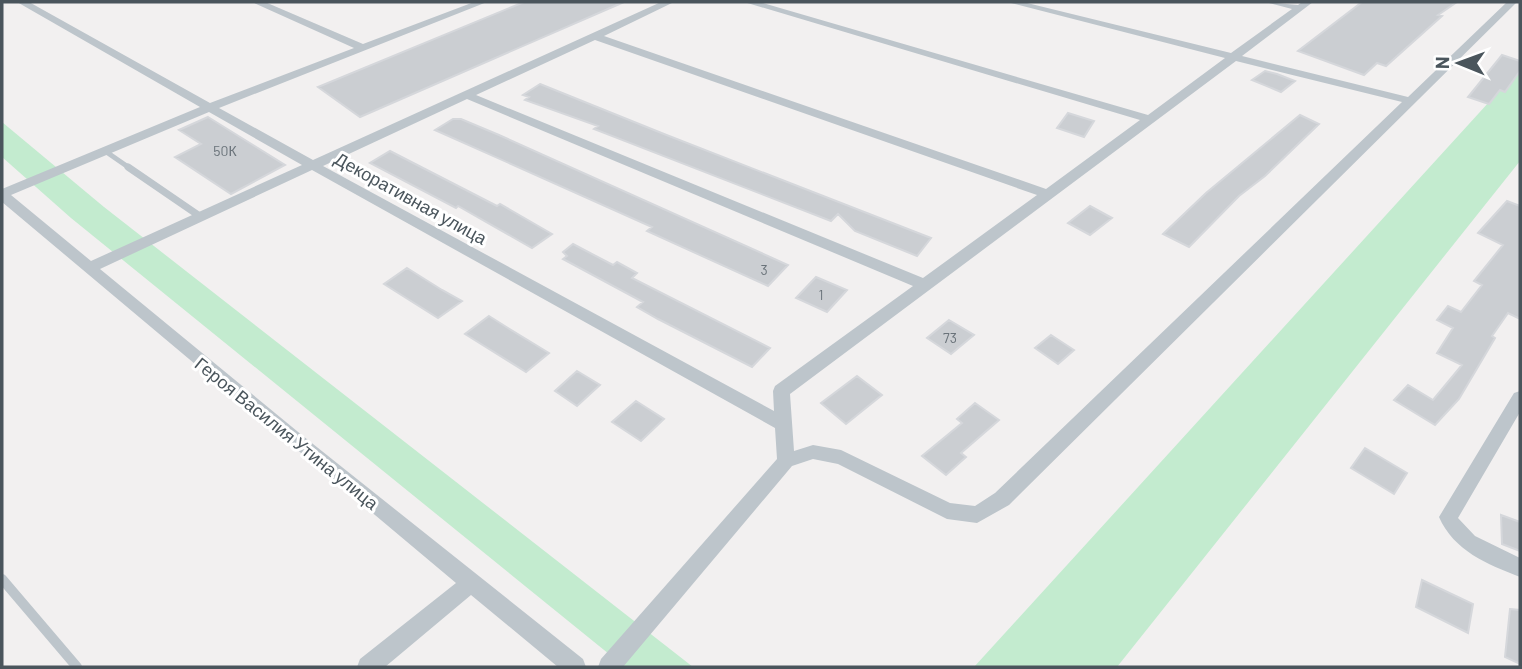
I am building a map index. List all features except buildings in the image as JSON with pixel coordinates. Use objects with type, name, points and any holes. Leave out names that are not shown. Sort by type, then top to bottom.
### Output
[{"type":"street","name":"Декоративная улица","points":[[22,2],[312,166],[783,424]]},
{"type":"street","points":[[257,2],[363,48]]},
{"type":"street","points":[[2,194],[210,107],[482,2]]},
{"type":"street","points":[[88,268],[669,2]]},
{"type":"street","points":[[749,2],[1150,119]]},
{"type":"street","points":[[1012,2],[1411,101]]},
{"type":"street","points":[[1270,2],[1304,5]]},
{"type":"street","points":[[609,667],[786,461],[813,452],[841,457],[947,511],[977,515],[1002,499],[1512,2]]},
{"type":"street","points":[[786,461],[781,391],[1304,5]]},
{"type":"street","points":[[594,36],[1048,194]]},
{"type":"street","points":[[467,95],[925,285]]},
{"type":"street","name":"Героя Василия Утина улица","points":[[2,194],[88,268],[575,667]]},
{"type":"street","points":[[1520,398],[1448,517],[1451,528],[1462,539],[1520,568]]},
{"type":"street","points":[[368,667],[471,583]]},
{"type":"lane","points":[[105,151],[201,217]]},
{"type":"lane","points":[[2,579],[77,667]]},
{"type":"green space","points":[[1520,68],[1520,161],[1117,667],[974,667]]},
{"type":"green space","points":[[2,122],[104,207],[693,667],[625,667],[71,218],[2,157]]}]
